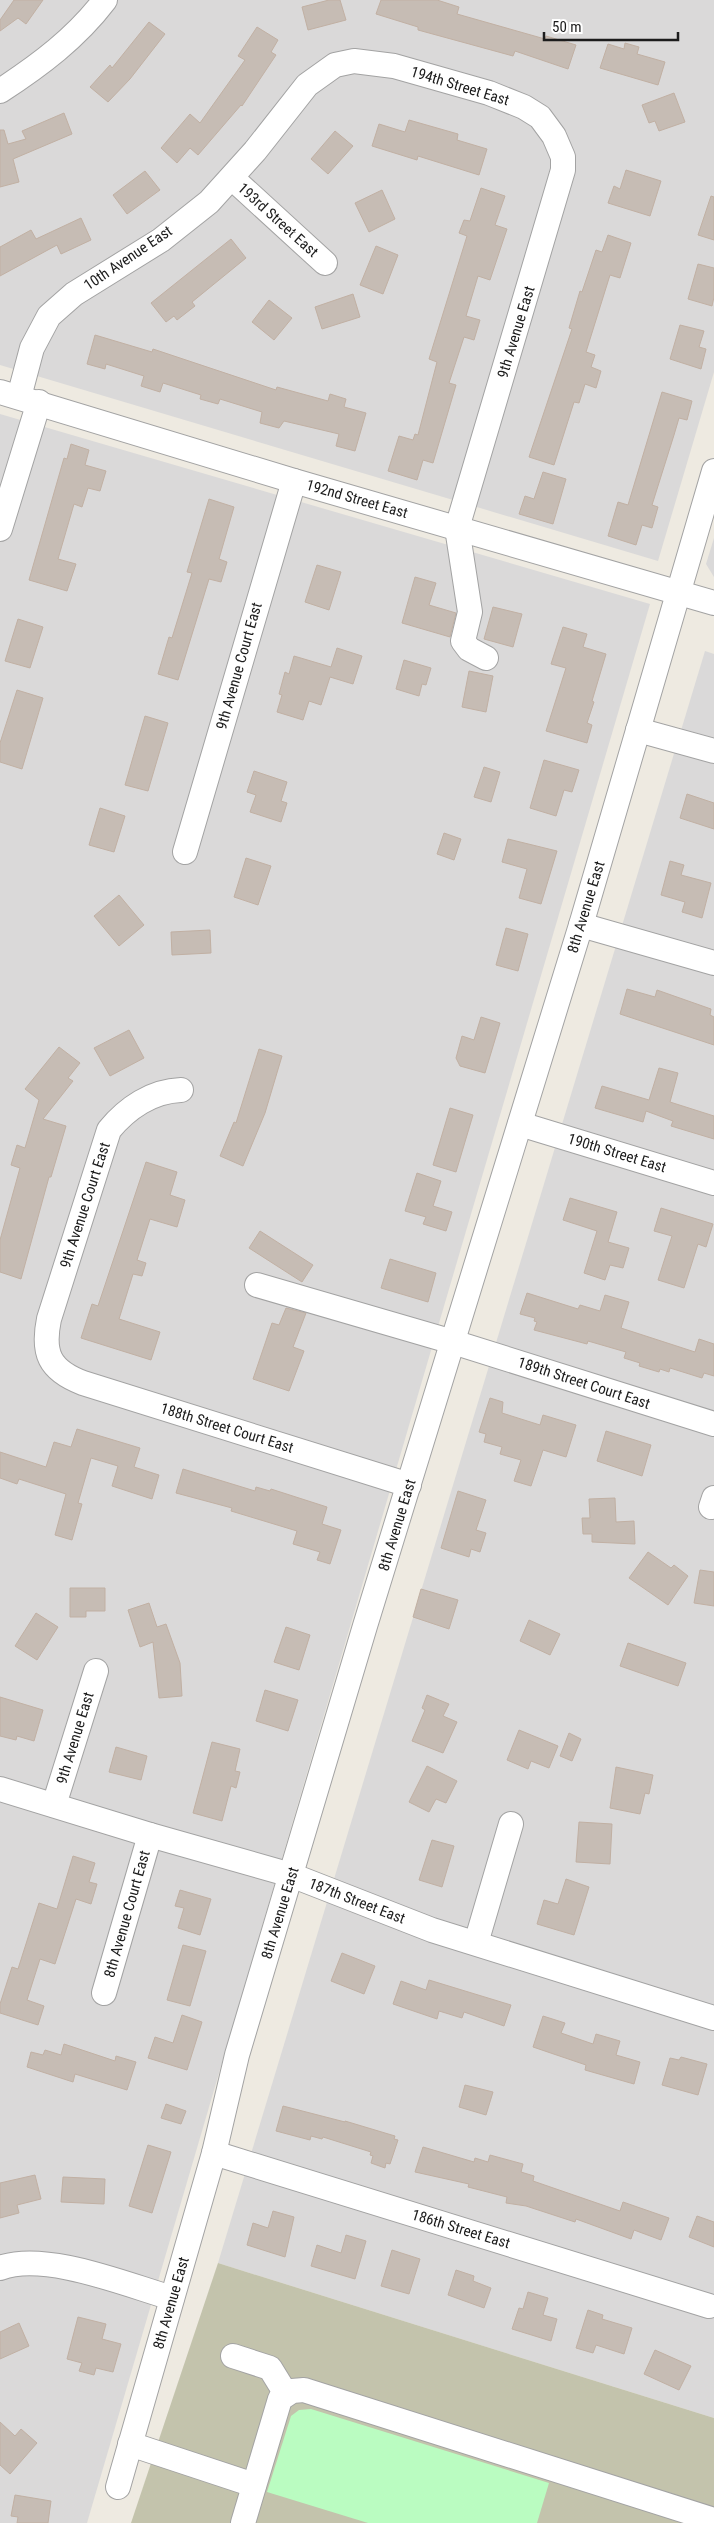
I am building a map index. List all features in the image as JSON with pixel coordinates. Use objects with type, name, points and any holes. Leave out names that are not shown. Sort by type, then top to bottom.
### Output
[{"type":"street","points":[[0,91],[33,70],[66,43],[105,0]]},
{"type":"street","name":"194th Street East","points":[[354,62],[394,66],[489,93],[524,106],[540,117],[554,136]]},
{"type":"street","name":"10th Avenue East","points":[[0,529],[19,397],[32,348],[49,316],[74,294],[161,240],[209,202],[232,178],[307,85],[335,65],[354,62]]},
{"type":"street","name":"9th Avenue East","points":[[457,528],[560,187],[563,157],[554,136]]},
{"type":"street","name":"193rd Street East","points":[[232,178],[325,263]]},
{"type":"street","name":"192nd Street East","points":[[19,397],[294,481],[714,603]]},
{"type":"street","name":"8th Avenue East","points":[[118,2487],[214,2152],[237,2055],[581,925],[714,471]]},
{"type":"street","name":"9th Avenue Court East","points":[[185,852],[294,481]]},
{"type":"street","points":[[457,528],[470,612],[463,641],[469,649],[486,658]]},
{"type":"street","points":[[638,730],[714,751]]},
{"type":"street","points":[[581,925],[714,963]]},
{"type":"street","name":"9th Avenue Court East","points":[[52,1361],[46,1350],[45,1338],[49,1319],[109,1130],[132,1106],[167,1091],[181,1090]]},
{"type":"street","name":"190th Street East","points":[[520,1124],[714,1182]]},
{"type":"street","points":[[257,1285],[454,1342]]},
{"type":"street","name":"189th Street Court East","points":[[454,1342],[714,1424]]},
{"type":"street","name":"188th Street Court East","points":[[52,1361],[67,1377],[83,1383],[409,1485]]},
{"type":"street","name":"9th Avenue East","points":[[54,1806],[96,1671]]},
{"type":"street","name":"187th Street East","points":[[0,1789],[150,1835],[291,1875],[400,1919],[714,2018]]},
{"type":"street","points":[[476,1943],[511,1824]]},
{"type":"street","name":"8th Avenue Court East","points":[[104,1993],[150,1835]]},
{"type":"street","name":"186th Street East","points":[[214,2152],[709,2306]]},
{"type":"street","points":[[0,2268],[18,2263],[63,2266],[172,2298]]},
{"type":"street","points":[[233,2356],[270,2368],[286,2394]]},
{"type":"street","points":[[243,2523],[280,2400],[286,2394],[304,2390],[708,2520]]},
{"type":"street","points":[[130,2444],[254,2485]]},
{"type":"shaded area","points":[[0,0],[714,0],[714,372],[658,561],[0,365]]},
{"type":"shaded area","points":[[0,414],[650,604],[87,2523],[0,2523]]},
{"type":"shaded area","points":[[714,538],[714,577],[706,564]]},
{"type":"shaded area","points":[[705,651],[714,654],[714,2418],[218,2263]]},
{"type":"shaded area","points":[[218,2263],[714,2418],[714,2523],[131,2523]]},
{"type":"green space","points":[[311,2409],[549,2483],[537,2523],[368,2523],[267,2492],[291,2416],[299,2410]]},
{"type":"building","points":[[14,0],[43,0],[26,24],[18,18],[0,31],[0,20]]},
{"type":"building","points":[[329,0],[340,0],[346,20],[308,30],[302,7]]},
{"type":"building","points":[[381,0],[437,0],[459,7],[457,14],[545,39],[546,36],[576,45],[568,69],[515,51],[513,56],[418,30],[418,27],[376,14]]},
{"type":"building","points":[[149,22],[165,34],[130,79],[108,102],[90,87],[110,65],[112,68]]},
{"type":"building","points":[[257,27],[278,40],[271,52],[276,55],[242,106],[198,155],[190,148],[177,163],[161,148],[190,114],[200,123],[245,60],[238,56]]},
{"type":"building","points":[[625,43],[639,47],[637,54],[665,62],[658,85],[600,68],[608,44],[624,49]]},
{"type":"building","points":[[674,93],[685,122],[659,131],[655,121],[649,123],[642,105]]},
{"type":"building","points":[[64,113],[72,134],[13,159],[19,182],[0,187],[0,130],[4,130],[8,144],[26,139],[22,131]]},
{"type":"building","points":[[409,120],[458,134],[457,140],[487,149],[479,175],[418,156],[417,160],[372,146],[379,124],[405,132]]},
{"type":"building","points":[[335,131],[353,146],[328,174],[311,159]]},
{"type":"building","points":[[626,170],[661,181],[650,216],[608,203],[614,186],[620,189]]},
{"type":"building","points":[[145,171],[160,190],[127,214],[113,195]]},
{"type":"building","points":[[481,188],[505,196],[495,225],[507,229],[490,280],[478,276],[466,316],[480,320],[474,340],[464,337],[449,383],[456,385],[433,463],[423,460],[417,480],[388,471],[399,436],[413,440],[415,434],[418,435],[437,362],[429,359],[467,236],[459,233],[464,220],[470,221]]},
{"type":"building","points":[[382,190],[395,219],[369,232],[355,203]]},
{"type":"building","points":[[711,196],[714,197],[714,240],[698,235]]},
{"type":"building","points":[[81,218],[91,240],[61,254],[57,245],[0,276],[0,247],[31,230],[36,239]]},
{"type":"building","points":[[608,235],[631,243],[620,278],[610,275],[586,352],[595,355],[591,367],[601,371],[596,388],[585,384],[579,403],[574,402],[554,465],[529,457],[572,329],[569,328],[580,291],[582,292],[596,250],[602,252]]},
{"type":"building","points":[[231,239],[246,258],[192,302],[195,306],[177,320],[174,316],[166,322],[151,303]]},
{"type":"building","points":[[376,246],[398,255],[383,294],[360,285]]},
{"type":"building","points":[[698,264],[714,268],[714,297],[712,306],[688,299]]},
{"type":"building","points":[[353,294],[360,317],[322,329],[315,307]]},
{"type":"building","points":[[269,300],[292,318],[274,340],[252,322]]},
{"type":"building","points":[[680,325],[704,331],[699,347],[706,349],[701,369],[670,359]]},
{"type":"building","points":[[95,335],[152,352],[153,349],[276,390],[277,387],[328,401],[330,394],[346,399],[344,407],[366,413],[355,451],[336,446],[339,434],[284,421],[279,428],[260,423],[262,412],[220,399],[218,404],[200,399],[201,395],[163,383],[160,392],[141,386],[144,376],[106,364],[105,369],[87,364]]},
{"type":"building","points":[[662,392],[692,401],[687,420],[679,418],[652,505],[658,507],[652,528],[642,525],[636,545],[608,536],[618,502],[628,505]]},
{"type":"building","points":[[71,444],[89,450],[85,465],[106,471],[100,491],[88,488],[82,507],[74,504],[58,559],[76,564],[67,591],[29,580],[64,458],[67,459]]},
{"type":"building","points":[[543,472],[566,479],[553,524],[519,514],[525,496],[534,499]]},
{"type":"building","points":[[209,499],[234,507],[219,559],[227,562],[221,582],[209,579],[178,680],[158,674],[169,637],[172,638],[192,573],[187,572]]},
{"type":"building","points":[[317,565],[341,572],[329,610],[305,602]]},
{"type":"building","points":[[415,577],[436,583],[429,605],[456,613],[450,637],[402,623]]},
{"type":"building","points":[[493,607],[522,614],[513,647],[484,639]]},
{"type":"building","points":[[18,619],[43,627],[30,668],[5,661]]},
{"type":"building","points":[[563,627],[587,634],[583,647],[606,654],[587,723],[592,725],[587,743],[546,731],[566,668],[551,664]]},
{"type":"building","points":[[337,648],[362,656],[353,684],[330,677],[321,705],[309,701],[303,720],[277,712],[282,695],[279,694],[285,672],[289,674],[294,656],[331,667]]},
{"type":"building","points":[[404,660],[431,668],[426,685],[422,684],[419,696],[396,689]]},
{"type":"building","points":[[469,671],[493,676],[486,712],[462,707]]},
{"type":"building","points":[[17,690],[43,698],[22,769],[0,762],[0,743]]},
{"type":"building","points":[[145,716],[168,723],[148,791],[125,785]]},
{"type":"building","points":[[544,760],[579,770],[572,792],[564,790],[556,816],[530,808]]},
{"type":"building","points":[[484,767],[500,772],[491,802],[474,797]]},
{"type":"building","points":[[254,771],[287,782],[281,801],[287,803],[281,822],[250,812],[256,795],[247,792]]},
{"type":"building","points":[[687,794],[714,803],[714,829],[680,818]]},
{"type":"building","points":[[100,808],[125,816],[114,852],[89,845]]},
{"type":"building","points":[[444,833],[461,839],[454,860],[437,854]]},
{"type":"building","points":[[508,839],[557,851],[541,904],[519,898],[527,869],[502,862]]},
{"type":"building","points":[[246,858],[271,866],[258,905],[234,897]]},
{"type":"building","points":[[670,861],[684,865],[681,875],[711,883],[702,918],[682,912],[685,902],[661,895]]},
{"type":"building","points":[[119,895],[144,925],[119,946],[94,916]]},
{"type":"building","points":[[506,928],[528,934],[518,971],[496,965]]},
{"type":"building","points":[[210,930],[211,953],[172,955],[171,932]]},
{"type":"building","points":[[627,989],[655,997],[657,990],[711,1009],[710,1015],[714,1017],[714,1045],[620,1014]]},
{"type":"building","points":[[481,1017],[500,1023],[485,1073],[460,1066],[456,1058],[462,1036],[474,1040]]},
{"type":"building","points":[[129,1030],[144,1058],[110,1076],[94,1048]]},
{"type":"building","points":[[59,1047],[80,1063],[68,1078],[73,1081],[43,1119],[66,1126],[51,1177],[49,1177],[21,1279],[0,1272],[0,1240],[20,1168],[11,1165],[17,1145],[25,1148],[39,1100],[25,1089]]},
{"type":"building","points":[[259,1049],[282,1056],[265,1113],[243,1166],[220,1156],[234,1122],[236,1123]]},
{"type":"building","points":[[659,1068],[678,1073],[670,1102],[714,1116],[714,1139],[671,1126],[673,1121],[646,1111],[643,1122],[595,1108],[602,1086],[649,1100]]},
{"type":"building","points":[[450,1108],[473,1115],[456,1172],[433,1165]]},
{"type":"building","points":[[146,1162],[177,1172],[170,1195],[185,1200],[177,1227],[150,1219],[137,1260],[146,1263],[142,1276],[133,1274],[119,1319],[160,1332],[151,1360],[81,1338],[92,1304],[98,1306]]},
{"type":"building","points":[[417,1173],[441,1181],[433,1206],[452,1212],[446,1231],[423,1224],[426,1217],[405,1211]]},
{"type":"building","points":[[570,1198],[617,1212],[608,1242],[629,1248],[623,1268],[610,1265],[605,1280],[584,1273],[597,1231],[563,1220]]},
{"type":"building","points":[[661,1208],[713,1224],[706,1247],[698,1244],[684,1288],[658,1280],[672,1236],[654,1231]]},
{"type":"building","points":[[260,1231],[313,1265],[302,1282],[249,1248]]},
{"type":"building","points":[[390,1259],[436,1273],[428,1302],[381,1288]]},
{"type":"building","points":[[527,1293],[578,1309],[580,1305],[600,1311],[605,1295],[629,1302],[621,1328],[695,1352],[699,1339],[714,1344],[714,1376],[704,1373],[702,1378],[670,1368],[669,1372],[660,1369],[659,1372],[639,1366],[640,1363],[624,1358],[626,1352],[588,1341],[587,1344],[534,1330],[537,1322],[534,1321],[535,1318],[520,1314]]},
{"type":"building","points":[[286,1308],[306,1313],[293,1347],[304,1351],[289,1391],[253,1379],[272,1323],[279,1325]]},
{"type":"building","points":[[490,1398],[503,1402],[502,1413],[540,1425],[543,1415],[576,1425],[566,1457],[543,1450],[531,1486],[514,1481],[521,1460],[500,1454],[502,1447],[484,1442],[486,1434],[479,1432]]},
{"type":"building","points":[[77,1429],[140,1448],[134,1467],[159,1475],[152,1499],[112,1486],[118,1466],[91,1458],[78,1503],[82,1504],[72,1540],[55,1535],[66,1494],[19,1479],[17,1484],[0,1478],[0,1452],[46,1467],[54,1442],[71,1447]]},
{"type":"building","points":[[606,1431],[651,1445],[642,1476],[597,1461]]},
{"type":"building","points":[[183,1469],[255,1491],[256,1487],[270,1491],[271,1489],[327,1507],[322,1524],[341,1530],[330,1564],[317,1560],[320,1552],[293,1544],[297,1531],[231,1511],[232,1508],[176,1493]]},
{"type":"building","points":[[458,1491],[486,1500],[476,1530],[486,1533],[480,1552],[471,1549],[469,1557],[441,1548]]},
{"type":"building","points":[[615,1498],[616,1522],[634,1521],[635,1544],[592,1542],[592,1534],[583,1534],[582,1518],[590,1518],[589,1499]]},
{"type":"building","points":[[648,1552],[671,1568],[674,1565],[688,1576],[668,1605],[629,1578]]},
{"type":"building","points":[[700,1570],[714,1572],[714,1606],[694,1603]]},
{"type":"building","points":[[70,1588],[105,1588],[105,1611],[86,1611],[86,1617],[70,1617]]},
{"type":"building","points":[[421,1589],[458,1600],[449,1629],[413,1617]]},
{"type":"building","points":[[149,1603],[157,1627],[166,1624],[180,1663],[182,1696],[159,1698],[153,1642],[140,1647],[128,1610]]},
{"type":"building","points":[[36,1613],[58,1627],[37,1660],[15,1646]]},
{"type":"building","points":[[529,1620],[560,1634],[550,1655],[520,1641]]},
{"type":"building","points":[[286,1627],[310,1635],[299,1670],[274,1662]]},
{"type":"building","points":[[628,1643],[686,1663],[678,1686],[620,1666]]},
{"type":"building","points":[[265,1690],[298,1700],[288,1731],[256,1721]]},
{"type":"building","points":[[427,1695],[449,1704],[443,1716],[457,1722],[443,1753],[412,1741],[425,1710],[422,1708]]},
{"type":"building","points":[[0,1697],[43,1710],[34,1741],[17,1736],[16,1740],[0,1736]]},
{"type":"building","points":[[519,1730],[558,1746],[549,1768],[531,1761],[528,1769],[507,1760]]},
{"type":"building","points":[[569,1733],[581,1739],[572,1761],[560,1756]]},
{"type":"building","points":[[212,1742],[240,1749],[235,1771],[240,1772],[236,1788],[231,1786],[222,1821],[193,1813]]},
{"type":"building","points":[[116,1747],[147,1756],[141,1780],[109,1772]]},
{"type":"building","points":[[427,1766],[457,1781],[446,1803],[436,1799],[429,1812],[409,1802]]},
{"type":"building","points":[[616,1767],[653,1775],[649,1794],[645,1793],[640,1814],[610,1808]]},
{"type":"building","points":[[579,1822],[612,1824],[610,1864],[576,1862]]},
{"type":"building","points":[[432,1840],[454,1846],[442,1887],[419,1880]]},
{"type":"building","points":[[73,1856],[95,1863],[89,1882],[97,1884],[91,1904],[76,1899],[55,1964],[40,1959],[27,2000],[44,2006],[38,2025],[0,2013],[0,2004],[12,1967],[18,1969],[39,1903],[57,1909]]},
{"type":"building","points":[[566,1879],[589,1887],[574,1935],[537,1924],[544,1900],[558,1904]]},
{"type":"building","points":[[180,1890],[211,1899],[200,1935],[178,1928],[184,1908],[175,1906]]},
{"type":"building","points":[[183,1945],[206,1951],[190,2006],[167,2000]]},
{"type":"building","points":[[342,1953],[375,1966],[364,1994],[331,1981]]},
{"type":"building","points":[[429,1980],[511,2005],[504,2026],[464,2012],[462,2018],[439,2011],[437,2019],[393,2004],[401,1981],[426,1990]]},
{"type":"building","points":[[182,2015],[202,2022],[187,2070],[148,2058],[155,2037],[173,2043]]},
{"type":"building","points":[[543,2016],[565,2023],[561,2033],[593,2044],[596,2034],[620,2041],[616,2055],[640,2062],[634,2084],[585,2070],[586,2065],[533,2047]]},
{"type":"building","points":[[64,2044],[115,2061],[116,2056],[136,2062],[127,2090],[75,2074],[73,2082],[27,2067],[31,2052],[43,2055],[45,2050],[61,2055]]},
{"type":"building","points":[[681,2057],[707,2064],[698,2095],[662,2085],[670,2058],[679,2060]]},
{"type":"building","points":[[465,2085],[493,2092],[486,2115],[459,2107]]},
{"type":"building","points":[[166,2104],[186,2111],[181,2124],[161,2118]]},
{"type":"building","points":[[283,2106],[345,2121],[395,2136],[394,2139],[398,2140],[390,2164],[386,2163],[385,2168],[371,2163],[373,2156],[370,2155],[371,2152],[323,2137],[322,2139],[311,2136],[310,2140],[276,2131]]},
{"type":"building","points":[[148,2145],[171,2152],[152,2213],[129,2206]]},
{"type":"building","points":[[423,2147],[474,2162],[475,2158],[488,2162],[490,2155],[523,2164],[521,2172],[534,2176],[533,2181],[620,2211],[623,2202],[669,2218],[661,2240],[634,2230],[631,2239],[576,2219],[575,2222],[526,2206],[506,2203],[507,2197],[468,2187],[469,2184],[415,2172]]},
{"type":"building","points":[[35,2175],[41,2199],[17,2205],[19,2213],[0,2218],[0,2183]]},
{"type":"building","points":[[63,2177],[105,2179],[104,2204],[61,2202]]},
{"type":"building","points":[[273,2211],[294,2217],[285,2257],[247,2245],[253,2223],[268,2228]]},
{"type":"building","points":[[697,2216],[714,2222],[714,2247],[689,2237]]},
{"type":"building","points":[[346,2235],[366,2241],[355,2279],[311,2266],[317,2245],[341,2253]]},
{"type":"building","points":[[392,2250],[420,2259],[409,2294],[381,2286]]},
{"type":"building","points":[[456,2270],[474,2276],[473,2281],[491,2288],[484,2308],[448,2295]]},
{"type":"building","points":[[528,2292],[548,2298],[543,2315],[557,2319],[551,2341],[512,2329],[519,2308],[523,2309]]},
{"type":"building","points":[[588,2310],[603,2315],[602,2319],[632,2328],[624,2354],[596,2345],[593,2353],[576,2348]]},
{"type":"building","points":[[78,2317],[106,2324],[102,2339],[121,2344],[113,2372],[96,2368],[94,2375],[79,2371],[82,2363],[67,2359]]},
{"type":"building","points":[[19,2323],[29,2346],[0,2359],[0,2332]]},
{"type":"building","points":[[655,2350],[691,2366],[679,2390],[644,2374]]},
{"type":"building","points":[[0,2422],[15,2436],[21,2429],[37,2443],[10,2474],[0,2465]]},
{"type":"building","points":[[15,2495],[51,2501],[48,2523],[17,2523],[18,2517],[11,2516]]}]
